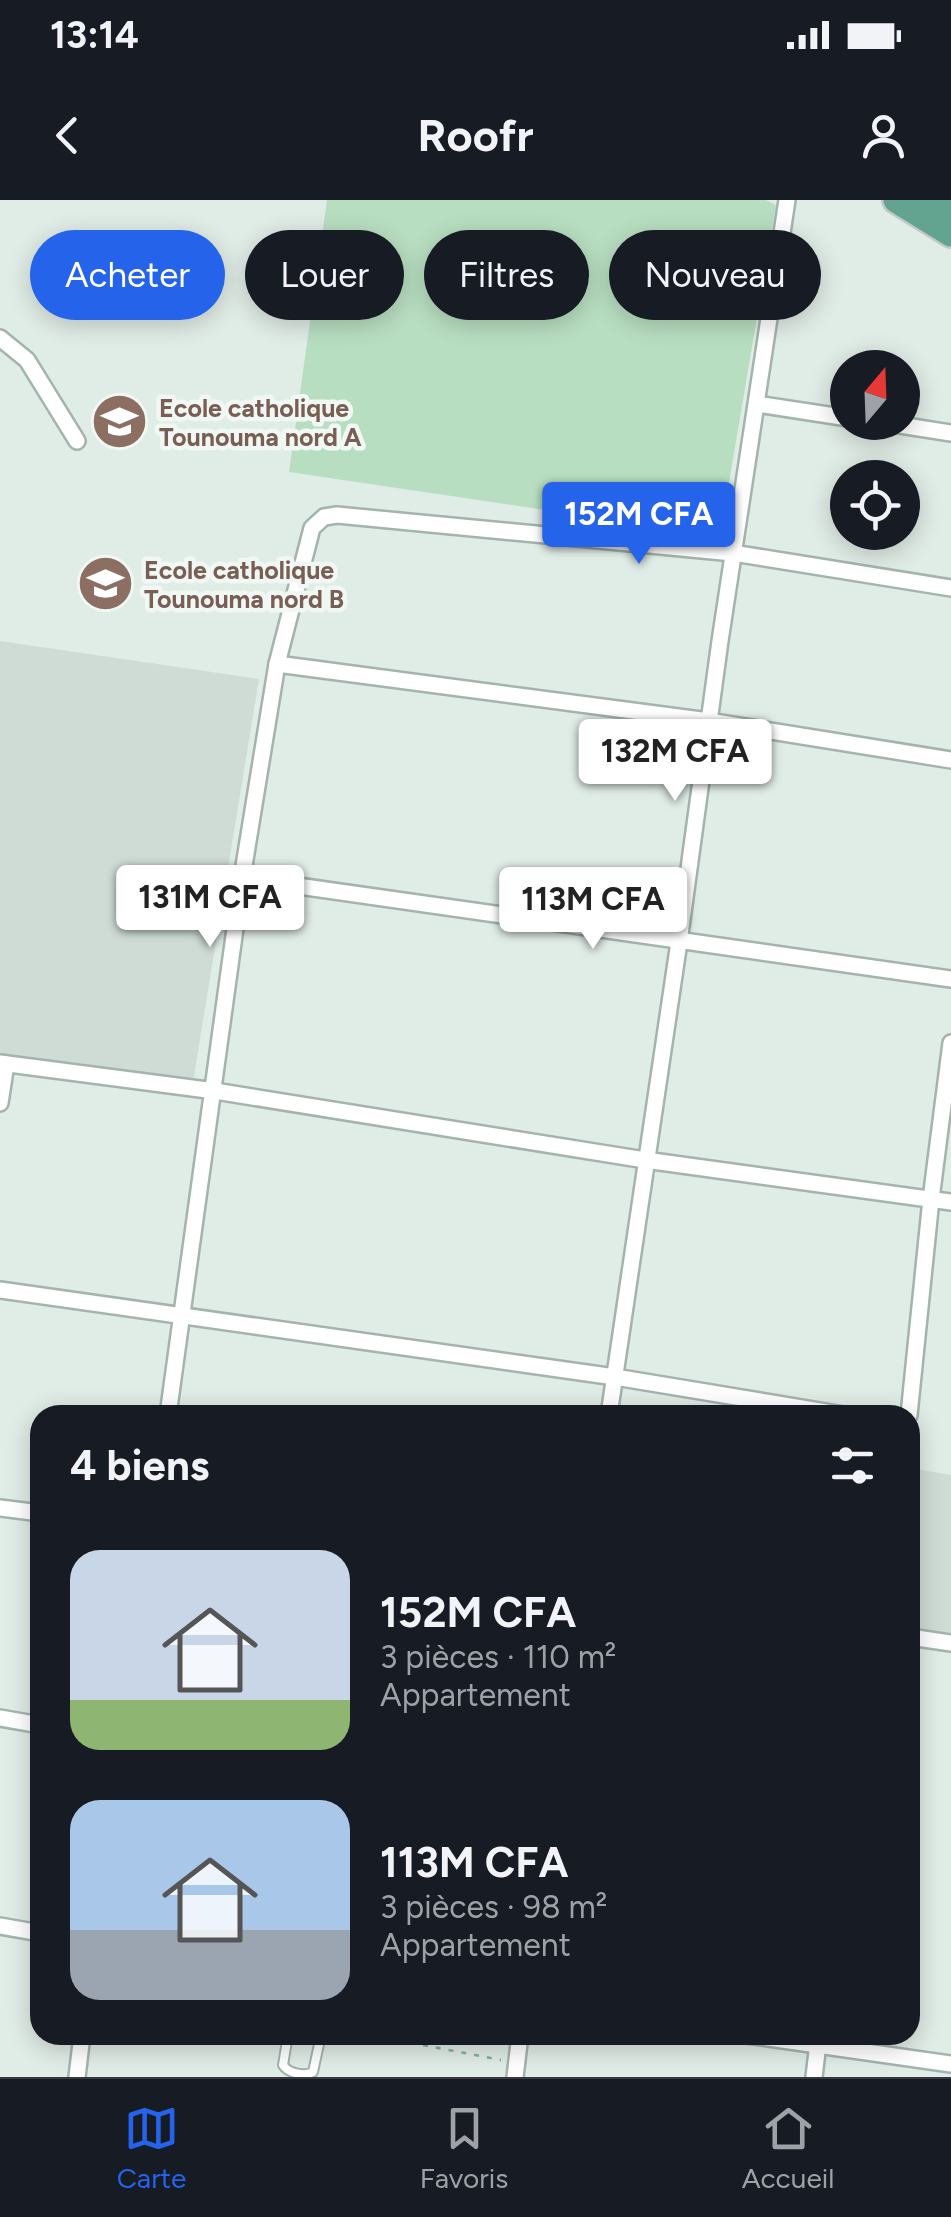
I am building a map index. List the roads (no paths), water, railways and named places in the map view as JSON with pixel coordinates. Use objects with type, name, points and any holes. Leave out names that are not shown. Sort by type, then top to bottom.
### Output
[{"type":"main road","points":[[896,200],[951,234]]},
{"type":"main road","points":[[932,200],[951,211]]},
{"type":"street","points":[[611,1405],[732,553],[787,200]]},
{"type":"street","points":[[0,338],[27,360],[77,441]]},
{"type":"street","points":[[757,404],[830,415]]},
{"type":"street","points":[[920,428],[951,433]]},
{"type":"street","points":[[169,1405],[242,878],[277,664],[312,528],[324,517],[337,515],[732,553],[951,588]]},
{"type":"street","points":[[277,664],[709,721],[951,760]]},
{"type":"street","points":[[242,878],[951,980]]},
{"type":"street","points":[[910,1405],[951,1043]]},
{"type":"street","points":[[0,1103],[3,1064],[215,1091],[646,1160],[951,1202]]},
{"type":"street","points":[[0,1290],[615,1377],[784,1405]]},
{"type":"street","points":[[0,1508],[30,1512]]},
{"type":"street","points":[[920,1638],[951,1643]]},
{"type":"street","points":[[0,1718],[30,1722]]},
{"type":"street","points":[[0,1926],[30,1930]]},
{"type":"street","points":[[76,2077],[81,2045]]},
{"type":"street","points":[[516,2070],[519,2045]]},
{"type":"street","points":[[814,2077],[818,2045]]},
{"type":"street","points":[[841,2045],[951,2064]]},
{"type":"lane","points":[[286,2045],[283,2064],[289,2071],[308,2074],[313,2072],[319,2045]]},
{"type":"place","name":"Ecole catholique Tounouma nord A","points":[[120,422]]},
{"type":"place","name":"Ecole catholique Tounouma nord B","points":[[105,584]]}]
